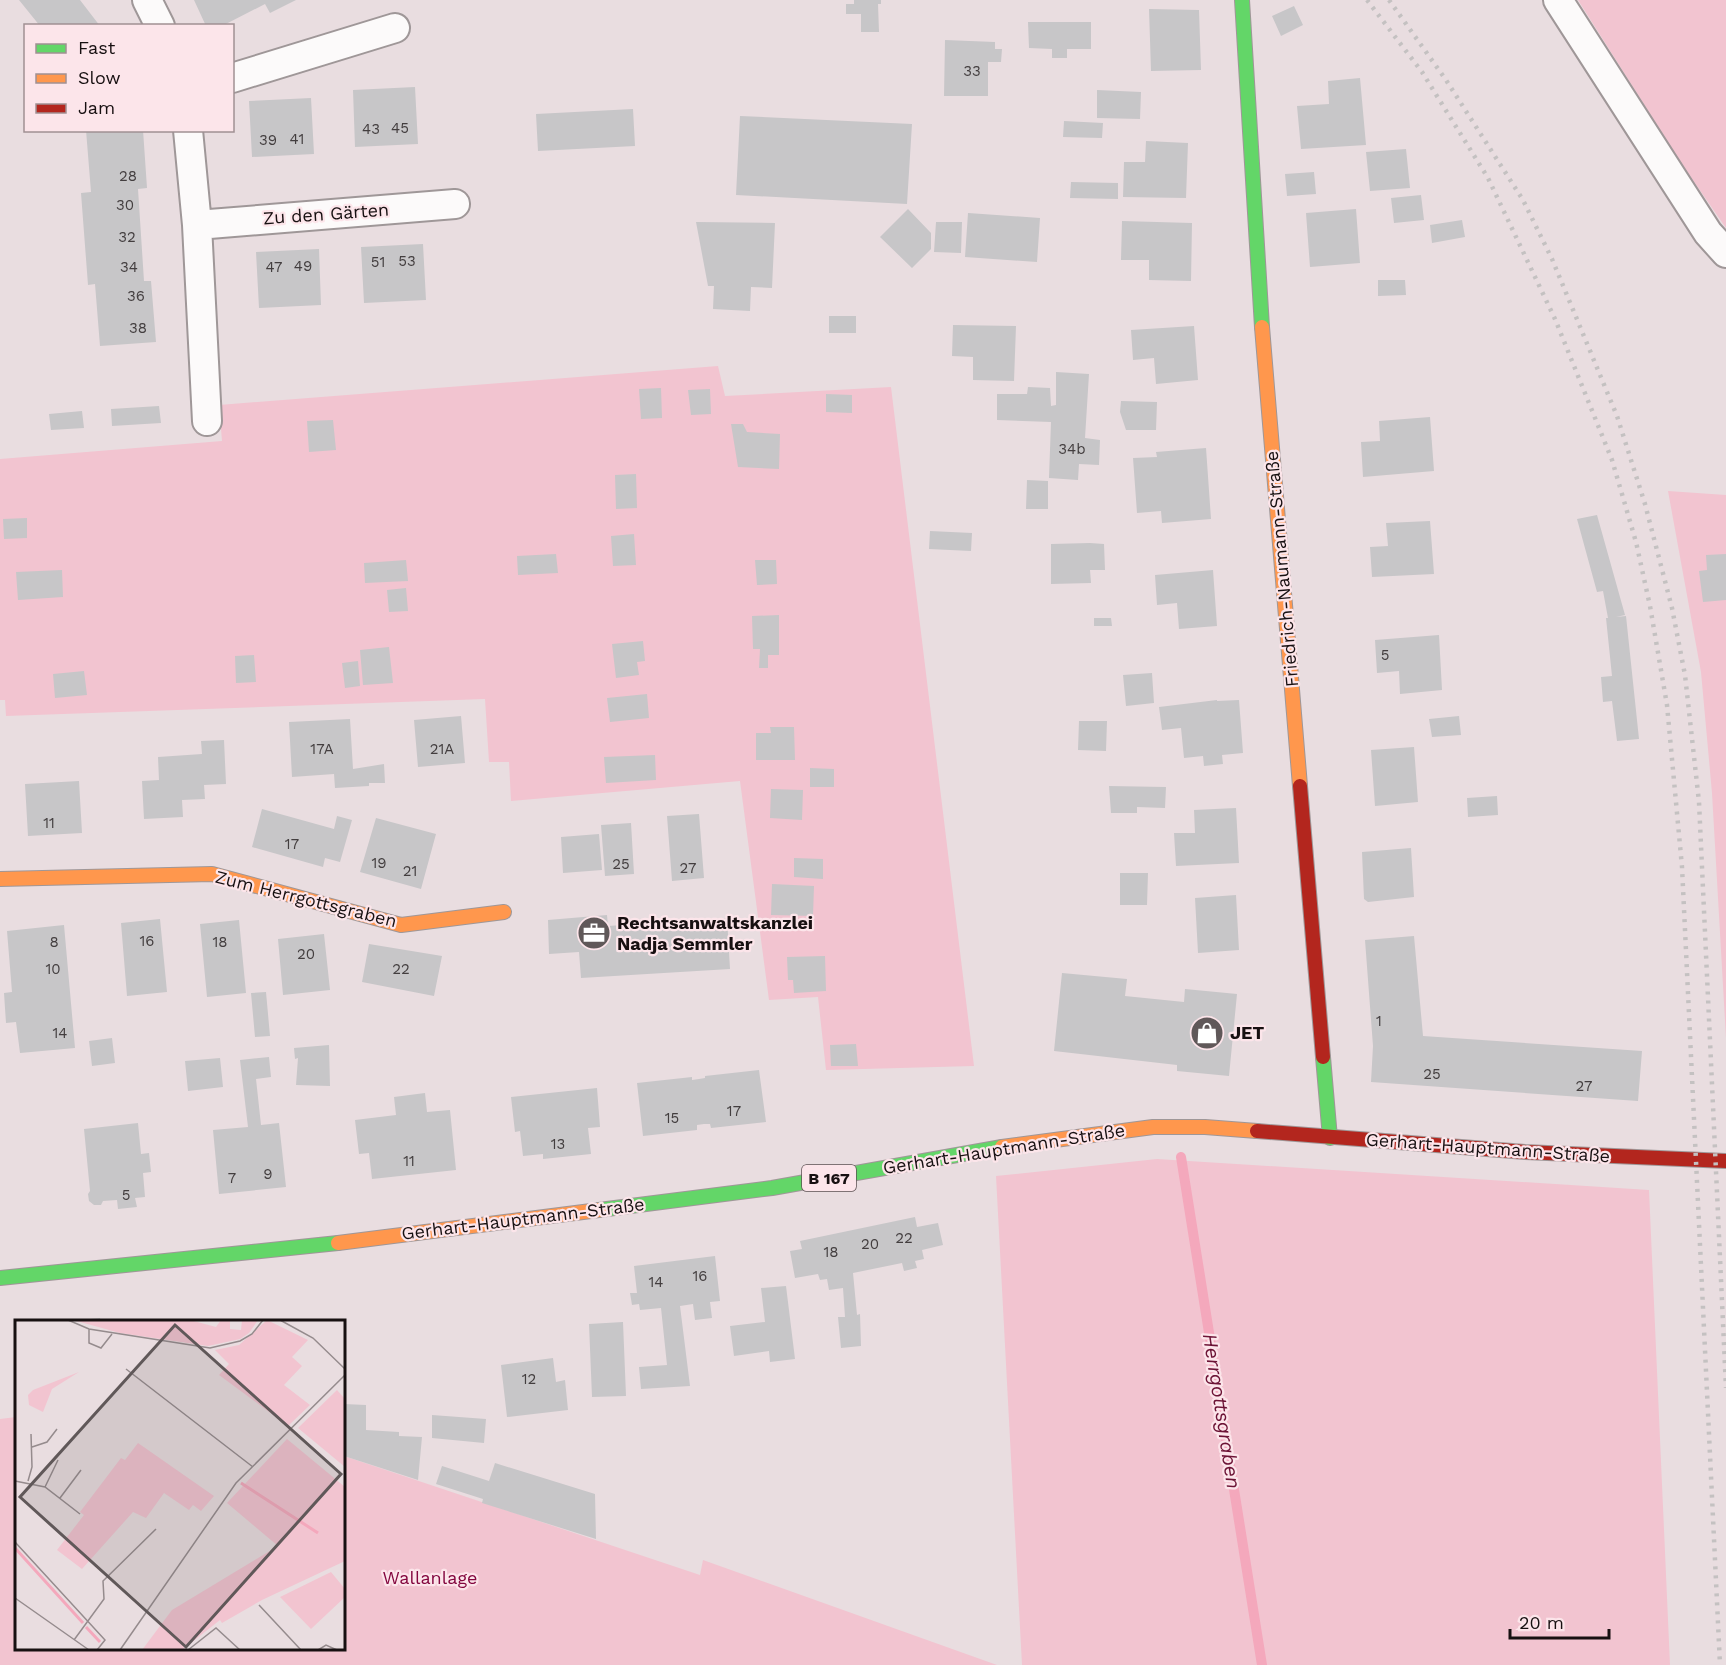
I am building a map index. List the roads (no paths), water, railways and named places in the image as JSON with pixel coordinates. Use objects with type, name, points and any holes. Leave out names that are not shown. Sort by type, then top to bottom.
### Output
[{"type":"main road","name":"Friedrich-Naumann-Straße","points":[[1242,0],[1260,309],[1330,1138]]},
{"type":"main road","name":"Zum Herrgottsgraben","points":[[0,879],[212,874],[401,925],[504,912]]},
{"type":"main road","name":"Gerhart-Hauptmann-Straße","points":[[0,1278],[372,1239],[772,1188],[1018,1144],[1153,1127],[1205,1127],[1525,1152],[1726,1161]]},
{"type":"street","points":[[147,0],[159,24]]},
{"type":"street","points":[[1558,0],[1708,233],[1726,253]]},
{"type":"street","points":[[234,77],[395,28]]},
{"type":"street","points":[[188,132],[197,225],[207,421]]},
{"type":"street","name":"Zu den Gärten","points":[[197,225],[455,204]]},
{"type":"waterway","name":"Herrgottsgraben","points":[[1181,1157],[1262,1665]]},
{"type":"railway","points":[[1367,0],[1422,72],[1488,178],[1555,319],[1612,460],[1636,542],[1650,606],[1667,705],[1682,867],[1720,1665]]},
{"type":"railway","points":[[1389,0],[1446,80],[1523,200],[1552,259],[1617,416],[1645,504],[1672,608],[1685,675],[1699,802],[1726,1388]]},
{"type":"place","name":"Rechtsanwaltskanzlei Nadja Semmler","points":[[594,933]]},
{"type":"place","name":"JET","points":[[1207,1033]]},
{"type":"park label","name":"Wallanlage","points":[[430,1578]]}]
